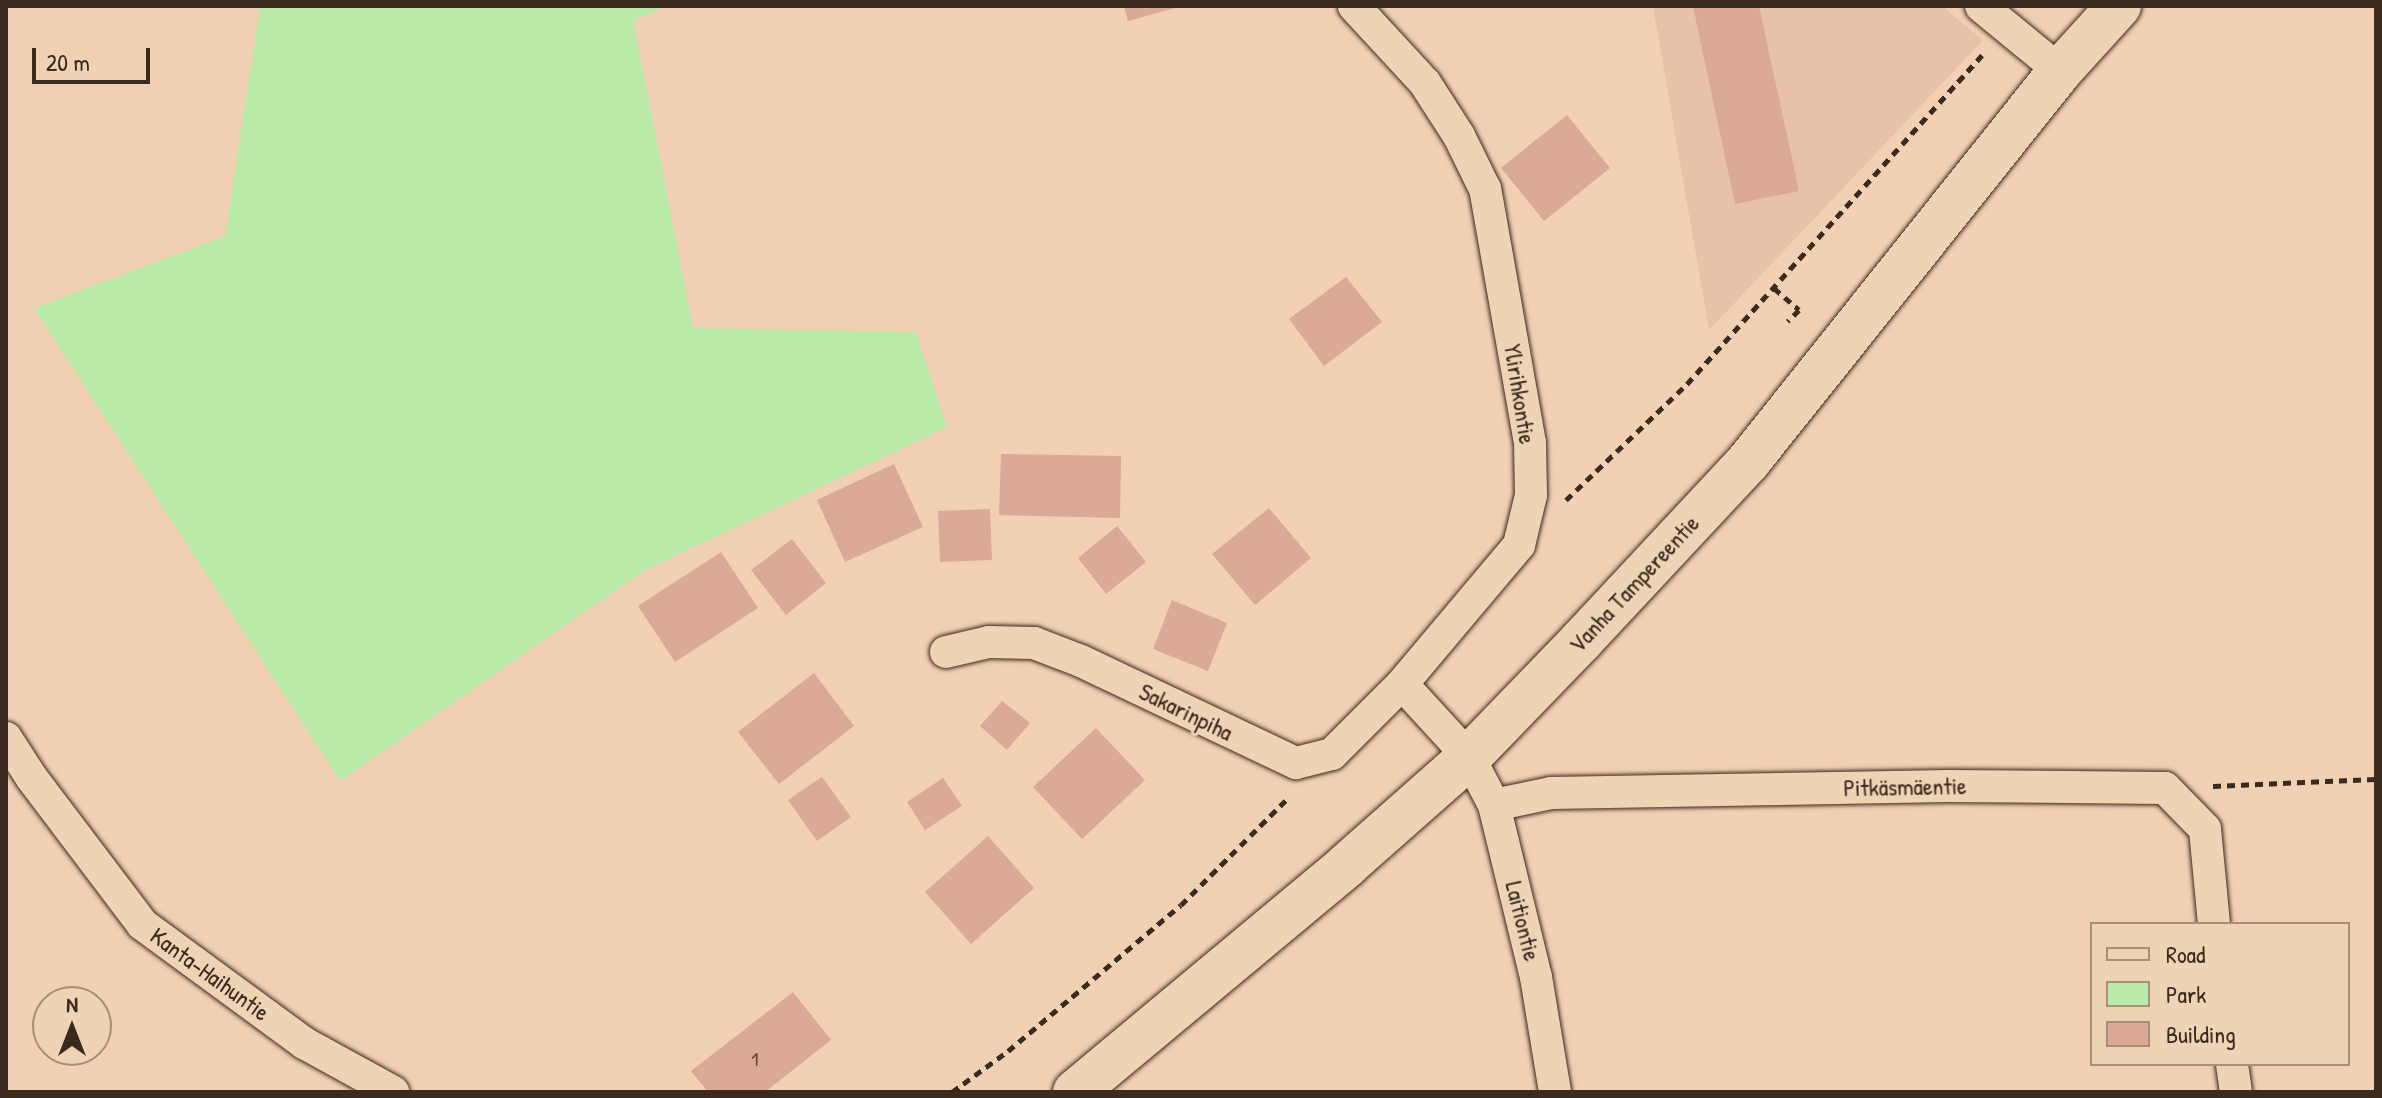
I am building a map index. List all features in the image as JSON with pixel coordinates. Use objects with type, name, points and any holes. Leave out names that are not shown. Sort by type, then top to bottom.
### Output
[{"type":"main road","name":"Vanha Tampereentie","points":[[1075,1092],[1347,865],[1469,757],[1748,462],[2060,71],[2119,6]]},
{"type":"street","name":"Ylirihkontie","points":[[1354,6],[1425,83],[1459,136],[1485,189],[1530,443],[1531,495],[1519,545],[1402,684]]},
{"type":"street","points":[[1981,6],[2060,71]]},
{"type":"street","name":"Sakarinpiha","points":[[946,652],[989,642],[1034,643],[1081,661],[1296,763],[1332,754]]},
{"type":"street","points":[[1332,754],[1402,684],[1469,757]]},
{"type":"street","name":"Kanta-Haihuntie","points":[[6,738],[31,777],[142,924],[304,1043],[393,1092]]},
{"type":"street","name":"Laitiontie","points":[[1469,757],[1494,805],[1536,977],[1555,1092]]},
{"type":"street","name":"Pitkäsmäentie","points":[[1494,805],[1551,793],[1949,786],[2165,788]]},
{"type":"street","points":[[2165,788],[2205,829],[2214,922]]},
{"type":"street","points":[[2232,1066],[2236,1092]]},
{"type":"path","points":[[1564,502],[1687,384],[2007,26]]},
{"type":"path","points":[[1774,288],[1799,310],[1788,321]]},
{"type":"path","points":[[952,1092],[1008,1051],[1181,905],[1332,754]]},
{"type":"path","points":[[2165,788],[2376,779]]},
{"type":"shaded area","points":[[1653,6],[1942,6],[1983,40],[1709,330]]},
{"type":"green space","points":[[260,6],[667,6],[633,20],[693,328],[916,332],[947,427],[645,570],[340,781],[34,308],[225,236]]},
{"type":"building","points":[[1124,6],[1178,6],[1179,7],[1128,21]]},
{"type":"building","points":[[1693,6],[1759,6],[1799,191],[1735,204]]},
{"type":"building","points":[[1567,115],[1610,168],[1544,221],[1501,168]]},
{"type":"building","points":[[1346,277],[1382,322],[1324,366],[1289,319]]},
{"type":"building","points":[[1001,454],[1121,456],[1120,518],[999,515]]},
{"type":"building","points":[[894,464],[923,527],[845,562],[817,500]]},
{"type":"building","points":[[1269,508],[1311,558],[1255,605],[1212,554]]},
{"type":"building","points":[[990,509],[992,560],[940,562],[938,511]]},
{"type":"building","points":[[1117,526],[1146,562],[1106,594],[1078,558]]},
{"type":"building","points":[[792,539],[826,583],[786,615],[751,570]]},
{"type":"building","points":[[721,552],[758,608],[675,662],[638,606]]},
{"type":"building","points":[[1172,600],[1227,623],[1208,671],[1153,649]]},
{"type":"building","points":[[814,673],[854,726],[779,784],[738,732]]},
{"type":"building","points":[[1002,701],[1030,723],[1007,750],[980,726]]},
{"type":"building","points":[[1096,728],[1145,780],[1082,839],[1033,787]]},
{"type":"building","points":[[822,777],[851,817],[817,841],[788,800]]},
{"type":"building","points":[[943,778],[962,806],[925,830],[907,802]]},
{"type":"building","points":[[988,836],[1034,888],[971,944],[925,892]]},
{"type":"building","points":[[793,992],[831,1040],[765,1092],[708,1092],[691,1071]]}]
